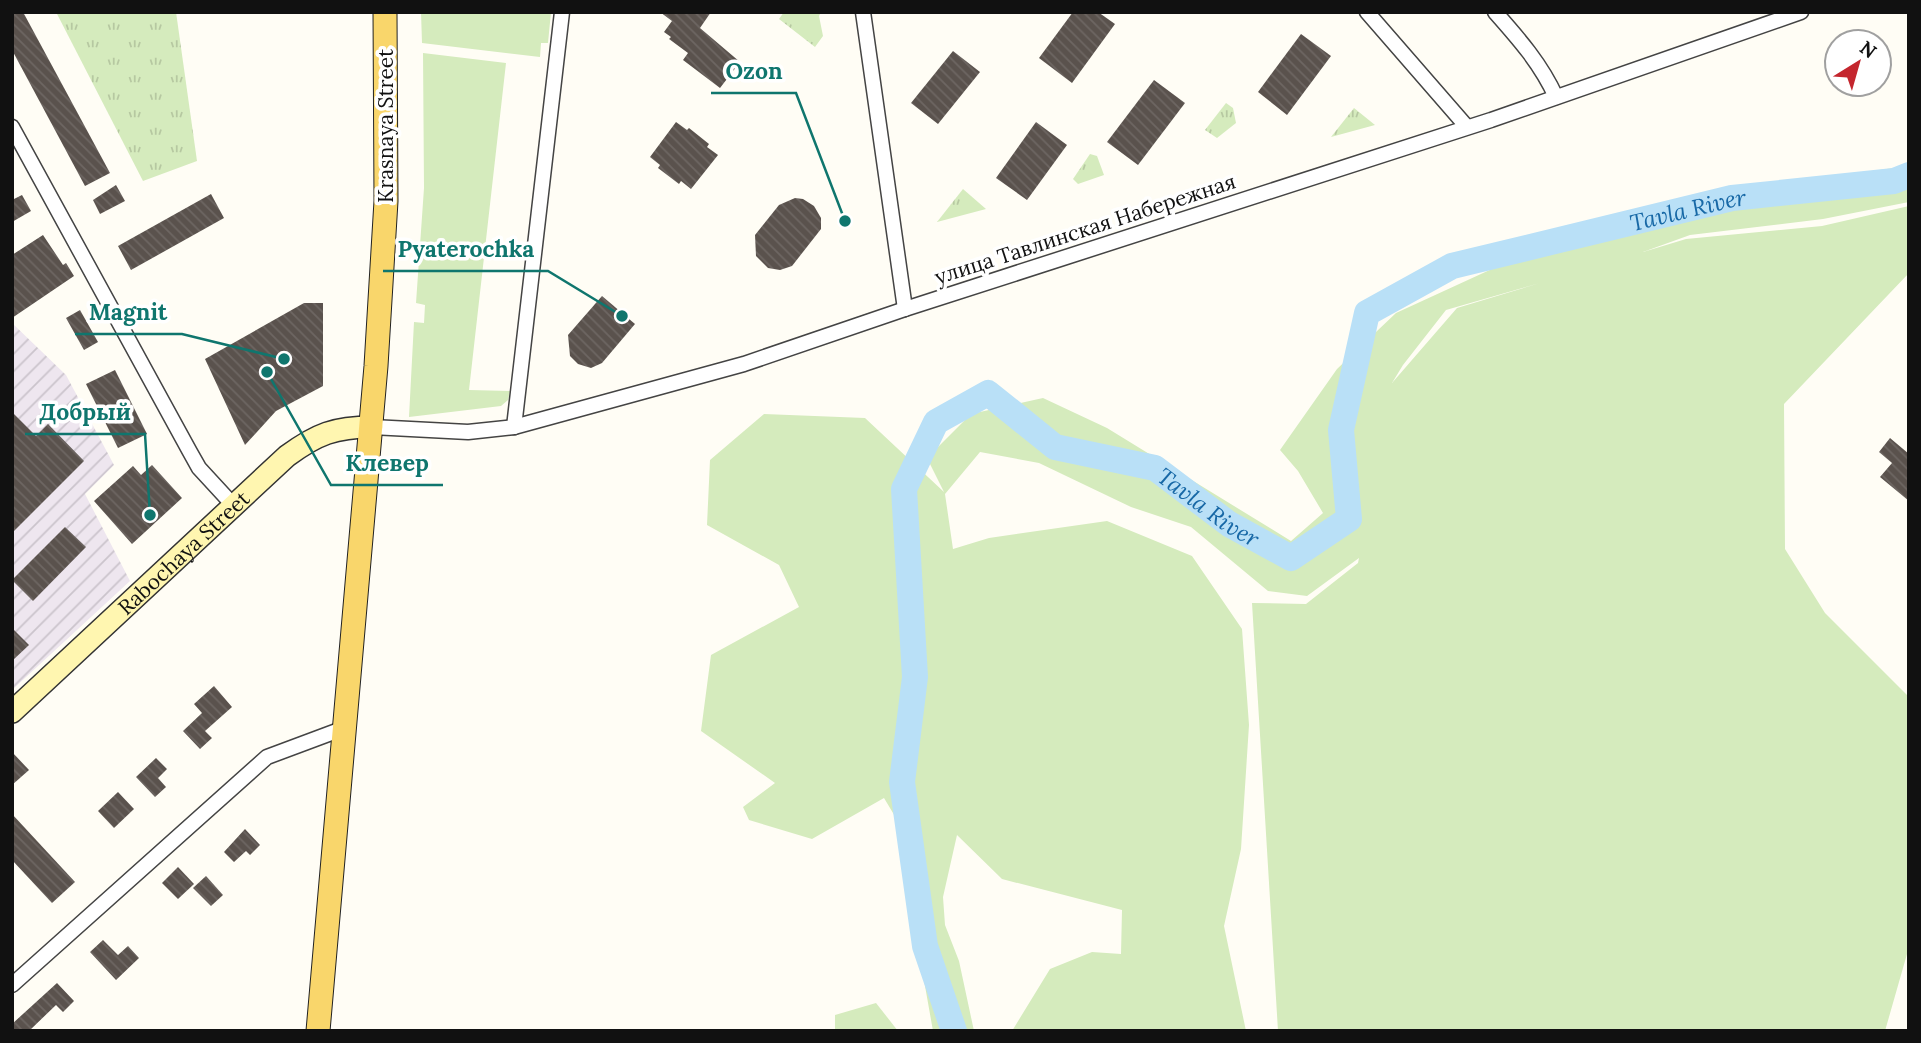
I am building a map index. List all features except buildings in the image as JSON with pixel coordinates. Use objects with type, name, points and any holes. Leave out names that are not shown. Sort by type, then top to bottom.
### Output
[{"type":"main road","name":"Krasnaya Street","points":[[318,1031],[342,729],[372,427],[386,201],[385,12]]},
{"type":"street","points":[[514,427],[562,12]]},
{"type":"street","points":[[863,12],[876,119],[895,223],[905,309]]},
{"type":"street","points":[[1367,12],[1467,127]]},
{"type":"street","points":[[1495,12],[1530,52],[1545,73],[1556,97]]},
{"type":"street","name":"улица Тавлинская Набережная","points":[[372,427],[468,432],[514,427],[744,363],[1467,127],[1801,12]]},
{"type":"street","points":[[12,127],[190,453],[199,468],[234,506]]},
{"type":"street","name":"Rabochaya Street","points":[[12,712],[288,456],[325,432],[349,427],[372,427]]},
{"type":"street","points":[[12,985],[267,757],[342,729]]},
{"type":"shaded area","points":[[12,323],[66,375],[114,465],[85,494],[130,581],[12,690]]},
{"type":"green space","points":[[56,12],[176,12],[197,161],[143,181]]},
{"type":"green space","points":[[421,12],[551,12],[548,43],[541,43],[540,57],[422,43]]},
{"type":"green space","points":[[784,12],[821,12],[819,16],[823,36],[815,47],[779,19]]},
{"type":"green space","points":[[423,53],[506,63],[469,390],[510,391],[508,400],[501,406],[409,417],[414,322],[424,323],[425,305],[416,303],[424,188]]},
{"type":"green space","points":[[1226,103],[1233,108],[1236,123],[1217,138],[1205,130]]},
{"type":"green space","points":[[1354,108],[1375,125],[1331,137]]},
{"type":"green space","points":[[1090,154],[1097,156],[1104,175],[1078,184],[1073,179]]},
{"type":"green space","points":[[1909,166],[1909,202],[1823,219],[1690,235],[1643,252],[1686,239],[1822,226],[1909,206],[1909,273],[1784,404],[1785,549],[1825,613],[1909,697],[1909,947],[1885,1031],[1278,1031],[1252,603],[1306,604],[1358,563],[1359,558],[1307,596],[1268,591],[1191,527],[1131,507],[1039,463],[980,452],[945,494],[953,549],[989,538],[1107,521],[1192,556],[1242,629],[1249,725],[1241,849],[1224,926],[1246,1031],[1012,1031],[1050,969],[1092,952],[1121,954],[1122,910],[1002,879],[957,835],[943,897],[945,925],[959,961],[974,1031],[933,1031],[905,873],[923,863],[884,798],[812,839],[749,820],[743,807],[775,783],[701,731],[711,655],[799,607],[779,565],[707,525],[710,460],[764,414],[865,418],[944,492],[927,458],[971,414],[1043,398],[1107,428],[1291,541],[1323,513],[1298,471],[1280,450],[1337,369],[1396,313],[1494,268],[1652,205],[1789,182]],"holes":[[[1540,283],[1457,308],[1392,383],[1446,310]]]},
{"type":"green space","points":[[963,189],[986,209],[937,222]]},
{"type":"green space","points":[[876,1003],[898,1031],[835,1031],[835,1015]]},
{"type":"waterway","name":"Tavla River","points":[[954,1031],[925,946],[902,782],[915,677],[904,489],[936,422],[988,393],[1055,447],[1155,468],[1229,524],[1291,558],[1349,519],[1341,430],[1367,313],[1452,266],[1732,198],[1894,181],[1909,175]]},
{"type":"place","name":"Ozon","points":[[845,221]]},
{"type":"place","name":"Pyaterochka","points":[[622,316]]},
{"type":"place","name":"Magnit","points":[[284,359]]},
{"type":"place","name":"Клевер","points":[[267,372]]},
{"type":"place","name":"Добрый","points":[[150,515]]}]
